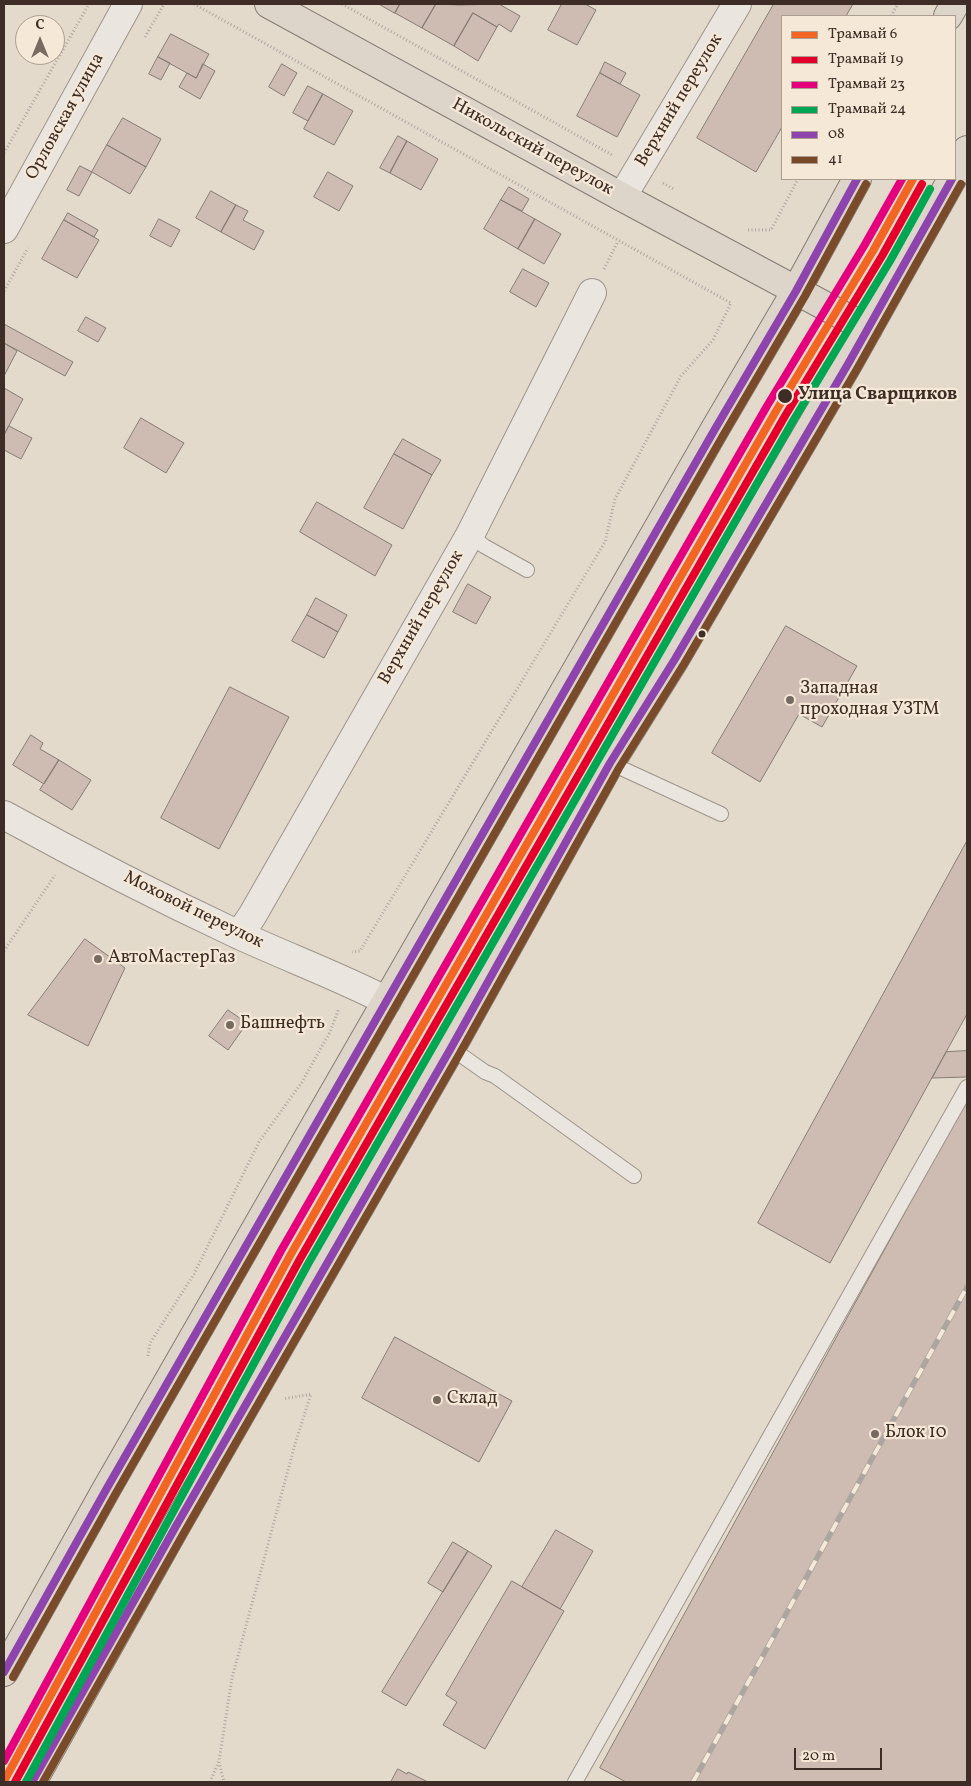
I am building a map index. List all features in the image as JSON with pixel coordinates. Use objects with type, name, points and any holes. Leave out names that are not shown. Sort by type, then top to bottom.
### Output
[{"type":"main road","name":"Никольский переулок","points":[[269,4],[868,329]]},
{"type":"main road","points":[[949,15],[955,4]]},
{"type":"main road","points":[[956,171],[967,150]]},
{"type":"main road","points":[[4,1672],[112,1479],[386,1001],[715,428],[796,291],[856,180]]},
{"type":"main road","points":[[32,1782],[176,1526],[451,1048],[610,764],[675,659],[868,329],[951,180]]},
{"type":"street","name":"Орловская улица","points":[[4,229],[128,4]]},
{"type":"street","name":"Верхний переулок","points":[[622,197],[737,4]]},
{"type":"street","name":"Верхний переулок","points":[[239,935],[252,916],[470,535],[592,293]]},
{"type":"street","name":"Моховой переулок","points":[[4,815],[70,852],[239,935],[349,982],[386,1001]]},
{"type":"lane","points":[[470,535],[484,546],[527,570]]},
{"type":"lane","points":[[610,764],[721,814]]},
{"type":"lane","points":[[451,1048],[485,1072],[495,1076],[634,1176]]},
{"type":"lane","points":[[575,1782],[967,1087]]},
{"type":"path","points":[[4,153],[89,4]]},
{"type":"path","points":[[194,4],[731,303],[713,340],[681,376],[615,499],[605,542],[360,951],[350,952]]},
{"type":"path","points":[[342,4],[680,193]]},
{"type":"path","points":[[891,15],[898,4]]},
{"type":"path","points":[[747,230],[771,230],[797,180]]},
{"type":"path","points":[[4,951],[70,852]]},
{"type":"path","points":[[210,1782],[219,1761],[232,1678],[295,1444],[311,1394]]},
{"type":"path","points":[[219,1761],[224,1782]]},
{"type":"building","points":[[379,4],[400,4],[395,13]]},
{"type":"building","points":[[400,4],[436,4],[422,28],[395,13]]},
{"type":"building","points":[[436,4],[499,4],[520,16],[511,32],[499,24],[497,27],[473,13],[454,46],[422,28]]},
{"type":"building","points":[[562,4],[585,4],[596,10],[577,45],[548,30]]},
{"type":"building","points":[[774,4],[853,4],[847,15],[781,15],[781,129],[756,172],[697,138]]},
{"type":"building","points":[[473,13],[497,27],[478,61],[454,46]]},
{"type":"building","points":[[171,34],[209,54],[196,78],[158,57]]},
{"type":"building","points":[[158,57],[170,63],[161,80],[149,74]]},
{"type":"building","points":[[605,62],[626,73],[620,84],[600,73]]},
{"type":"building","points":[[203,64],[215,71],[200,99],[179,87],[187,73],[196,78]]},
{"type":"building","points":[[282,64],[297,73],[284,96],[269,87]]},
{"type":"building","points":[[600,73],[640,95],[617,137],[577,116]]},
{"type":"building","points":[[308,86],[323,94],[308,121],[293,113]]},
{"type":"building","points":[[323,94],[353,111],[334,145],[304,129]]},
{"type":"building","points":[[123,118],[161,139],[146,167],[107,145]]},
{"type":"building","points":[[398,136],[407,141],[390,173],[380,168]]},
{"type":"building","points":[[407,141],[438,159],[421,190],[390,173]]},
{"type":"building","points":[[107,145],[146,167],[130,194],[92,172]]},
{"type":"building","points":[[80,166],[92,172],[79,196],[67,190]]},
{"type":"building","points":[[328,172],[353,186],[339,211],[314,197]]},
{"type":"building","points":[[509,187],[529,199],[522,211],[501,200]]},
{"type":"building","points":[[211,191],[236,205],[221,232],[196,218]]},
{"type":"building","points":[[501,200],[535,219],[518,249],[484,229]]},
{"type":"building","points":[[236,205],[248,211],[243,220],[264,231],[254,250],[221,232]]},
{"type":"building","points":[[68,213],[98,230],[94,237],[64,220]]},
{"type":"building","points":[[159,219],[180,230],[171,247],[150,236]]},
{"type":"building","points":[[535,219],[561,234],[544,264],[518,249]]},
{"type":"building","points":[[64,220],[99,240],[77,278],[42,259]]},
{"type":"building","points":[[523,269],[549,283],[536,307],[510,292]]},
{"type":"building","points":[[86,317],[106,328],[98,342],[78,331]]},
{"type":"building","points":[[4,324],[73,362],[65,376],[4,343]]},
{"type":"building","points":[[4,343],[17,351],[4,376]]},
{"type":"building","points":[[4,388],[23,399],[4,435]]},
{"type":"building","points":[[141,418],[184,443],[166,473],[124,448]]},
{"type":"building","points":[[9,426],[32,438],[21,459],[4,450],[4,435]]},
{"type":"building","points":[[403,439],[441,460],[432,475],[394,454]]},
{"type":"building","points":[[394,454],[432,475],[403,529],[364,508]]},
{"type":"building","points":[[317,502],[392,545],[375,576],[300,532]]},
{"type":"building","points":[[468,584],[491,597],[476,624],[453,612]]},
{"type":"building","points":[[316,598],[347,615],[338,632],[307,615]]},
{"type":"building","points":[[307,615],[338,632],[324,658],[292,641]]},
{"type":"building","name":"Западная проходная УЗТМ","points":[[786,626],[857,666],[822,727],[799,714],[760,782],[712,753]]},
{"type":"building","points":[[230,687],[289,717],[219,849],[161,818]]},
{"type":"building","points":[[31,735],[43,743],[40,749],[59,760],[44,784],[13,765]]},
{"type":"building","points":[[59,760],[91,780],[72,810],[40,790]]},
{"type":"building","points":[[967,841],[967,1014],[830,1263],[758,1223]]},
{"type":"building","points":[[85,939],[125,968],[88,1046],[28,1015]]},
{"type":"building","points":[[228,1010],[247,1023],[228,1050],[209,1036]]},
{"type":"building","points":[[967,1051],[967,1077],[932,1078],[946,1052]]},
{"type":"building","name":"Блок 10","points":[[967,1100],[967,1782],[626,1782],[600,1768]]},
{"type":"building","name":"Склад","points":[[395,1337],[512,1401],[479,1462],[362,1398]]},
{"type":"building","points":[[556,1530],[593,1551],[560,1609],[522,1587]]},
{"type":"building","points":[[453,1542],[468,1551],[443,1592],[428,1583]]},
{"type":"building","points":[[468,1551],[492,1566],[406,1706],[382,1692]]},
{"type":"building","points":[[512,1581],[564,1611],[485,1749],[443,1725],[457,1702],[446,1695]]},
{"type":"building","points":[[398,1769],[407,1774],[408,1772],[428,1782],[391,1782]]},
{"type":"railway","points":[[693,1782],[967,1287]]},
{"type":"tram line","name":"23","points":[[4,1761],[282,1249],[767,406],[864,246],[901,180]]},
{"type":"tram line","name":"6","points":[[4,1781],[291,1254],[776,411],[873,251],[912,180]]},
{"type":"tram line","name":"19","points":[[15,1782],[300,1259],[785,416],[882,256],[922,184]]},
{"type":"tram line","name":"24","points":[[26,1782],[308,1264],[793,421],[890,261],[930,189]]},
{"type":"transit line","name":"08","points":[[4,1672],[107,1488],[796,291],[856,180]]},
{"type":"transit line","name":"08","points":[[32,1782],[176,1526],[451,1048],[610,763],[675,659],[848,364],[951,180]]},
{"type":"transit line","name":"41","points":[[13,1677],[116,1493],[805,296],[866,184]]},
{"type":"transit line","name":"41","points":[[43,1782],[460,1053],[619,768],[684,664],[857,369],[961,184]]},
{"type":"place","name":"Улица Сварщиков","points":[[785,396]]},
{"type":"place","name":"Западная проходная УЗТМ","points":[[790,700]]},
{"type":"place","name":"АвтоМастерГаз","points":[[98,959]]},
{"type":"place","name":"Башнефть","points":[[230,1025]]},
{"type":"place","name":"Склад","points":[[437,1400]]},
{"type":"place","name":"Блок 10","points":[[875,1434]]}]
